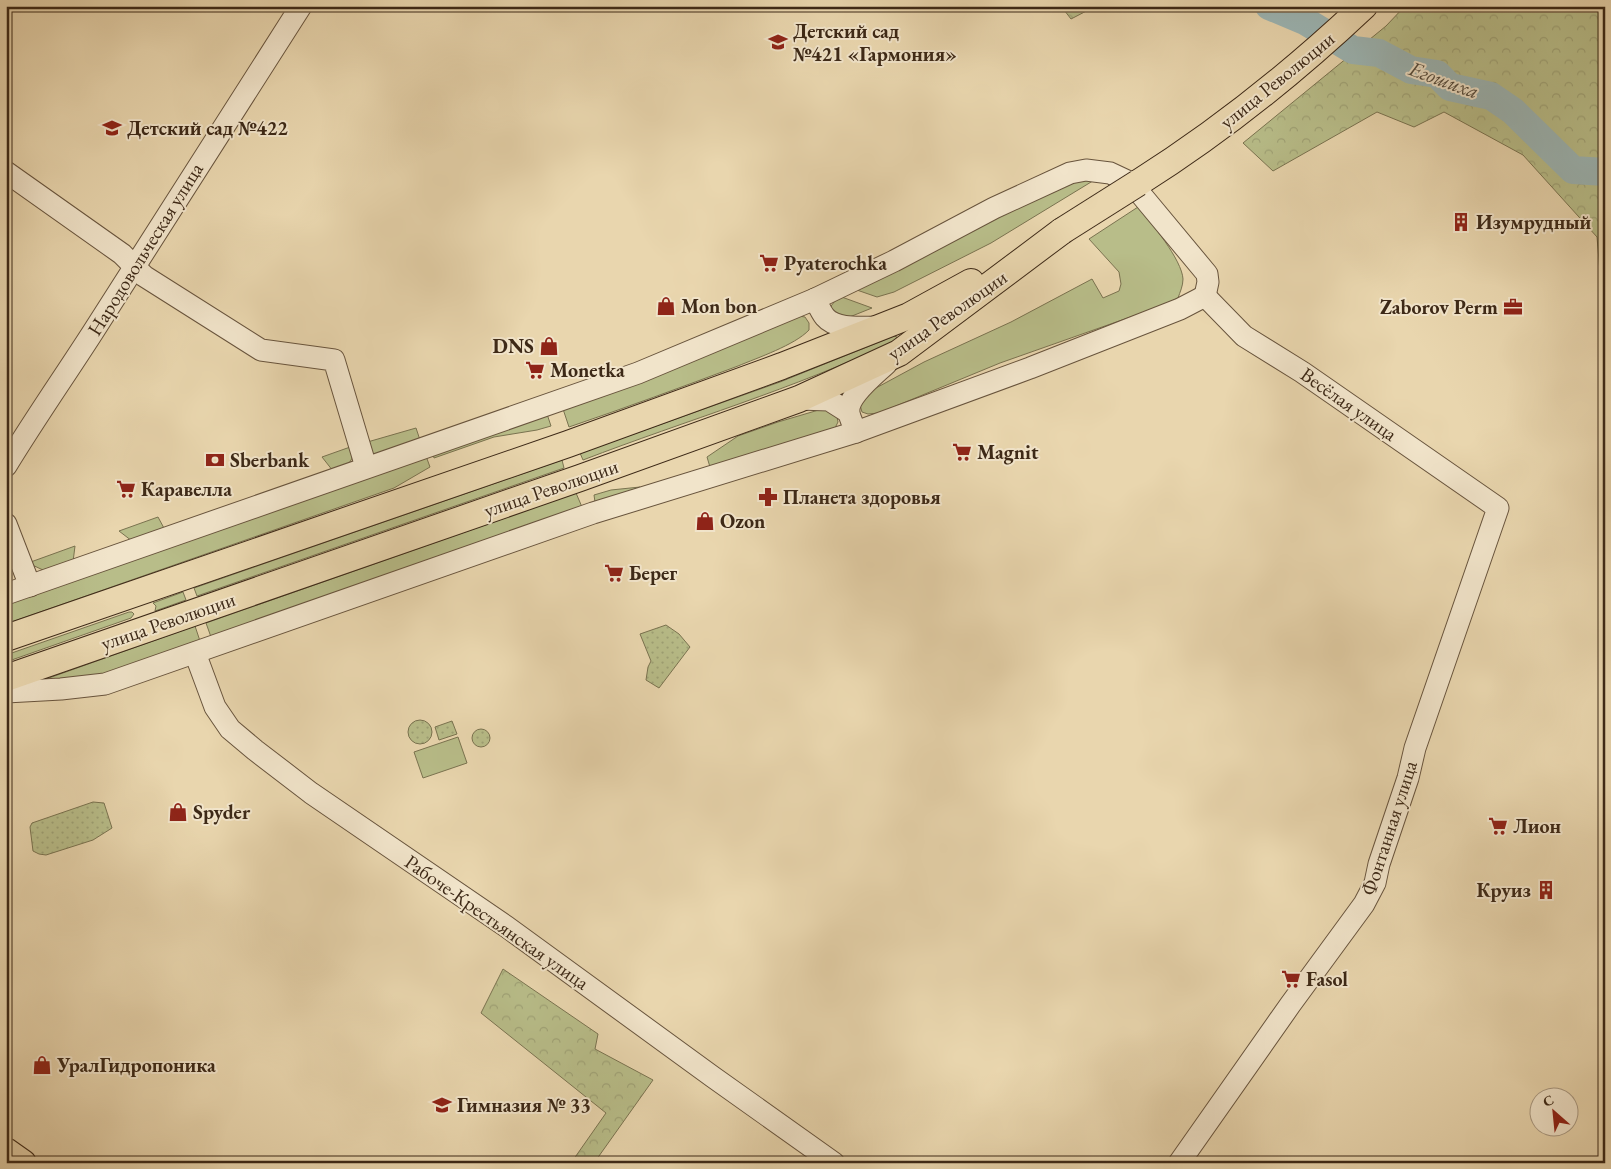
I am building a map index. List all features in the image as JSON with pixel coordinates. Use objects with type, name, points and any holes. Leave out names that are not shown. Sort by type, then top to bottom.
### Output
[{"type":"main road","name":"улица Революции","points":[[6,638],[559,447],[782,366],[909,316],[1062,231],[1170,163],[1250,105],[1319,48],[1364,6]]},
{"type":"main road","name":"улица Революции","points":[[6,678],[580,478],[799,399],[899,353],[1062,231]]},
{"type":"main road","points":[[127,597],[139,599],[149,612],[146,626],[140,631]]},
{"type":"main road","points":[[6,1151],[24,1163]]},
{"type":"street","name":"Народовольческая улица","points":[[6,466],[301,6]]},
{"type":"street","points":[[6,594],[638,372],[815,299],[894,261],[994,208],[1070,174],[1086,170],[1110,173],[1127,181],[1138,191],[1207,274],[1208,282],[1205,296]]},
{"type":"street","points":[[6,172],[122,254],[144,276],[261,350],[334,360],[366,467]]},
{"type":"street","name":"улица Революции","points":[[6,692],[105,684],[593,513],[856,432],[1030,368],[1180,309],[1205,296]]},
{"type":"street","name":"Весёлая улица","points":[[1205,296],[1244,336],[1302,372],[1498,508]]},
{"type":"street","points":[[815,299],[825,318],[834,324],[857,328],[886,326]]},
{"type":"street","points":[[782,366],[810,348],[823,332],[825,318]]},
{"type":"street","points":[[848,412],[852,399],[863,385],[899,353]]},
{"type":"street","points":[[799,399],[829,400],[848,412],[856,432]]},
{"type":"street","name":"Фонтанная улица","points":[[1179,1163],[1295,998],[1364,904],[1375,882],[1379,864],[1408,778],[1415,748],[1498,508]]},
{"type":"street","points":[[6,524],[30,586]]},
{"type":"street","name":"Рабоче-Крестьянская улица","points":[[195,653],[215,708],[230,729],[255,750],[311,793],[507,927],[834,1163]]},
{"type":"green space","points":[[1061,6],[1096,6],[1071,19]]},
{"type":"green space","points":[[1405,6],[1605,6],[1605,331],[1597,237],[1523,155],[1444,112],[1414,127],[1377,112],[1273,171],[1243,143],[1386,26]]},
{"type":"green space","points":[[1096,179],[991,243],[894,292],[877,297],[854,289],[1064,183]]},
{"type":"green space","points":[[1138,207],[1172,252],[1181,271],[1183,279],[1178,298],[1156,308],[1000,363],[879,413],[868,414],[862,412],[860,405],[863,395],[924,362],[1011,322],[1092,279],[1103,298],[1119,291],[1121,284],[1119,272],[1089,239]]},
{"type":"green space","points":[[839,296],[872,308],[847,318],[832,311],[831,306]]},
{"type":"green space","points":[[799,316],[805,317],[809,323],[809,330],[803,336],[785,346],[738,366],[569,427],[563,409]]},
{"type":"green space","points":[[894,336],[897,337],[895,341],[779,389],[583,460],[580,453],[780,382]]},
{"type":"green space","points":[[822,409],[828,409],[837,417],[838,422],[835,428],[710,467],[707,457],[738,436]]},
{"type":"green space","points":[[547,414],[551,426],[494,437],[434,458],[433,454]]},
{"type":"green space","points":[[416,428],[420,440],[376,455],[371,453],[364,443]]},
{"type":"green space","points":[[353,446],[352,457],[349,463],[333,471],[322,457]]},
{"type":"green space","points":[[426,456],[430,467],[394,488],[6,624],[6,603]]},
{"type":"green space","points":[[562,460],[564,468],[197,596],[194,588]]},
{"type":"green space","points":[[640,487],[595,502],[594,495],[611,490]]},
{"type":"green space","points":[[576,493],[582,507],[211,637],[206,623]]},
{"type":"green space","points":[[158,517],[165,530],[132,541],[119,531]]},
{"type":"green space","points":[[75,546],[73,562],[43,570],[28,563]]},
{"type":"green space","points":[[183,592],[186,600],[155,611],[156,606],[153,603]]},
{"type":"green space","points":[[129,612],[134,614],[131,618],[6,662],[6,655]]},
{"type":"green space","points":[[666,625],[679,634],[690,647],[659,688],[646,680],[651,661],[640,634]]},
{"type":"green space","points":[[195,626],[200,641],[98,677],[32,684]]},
{"type":"green space","points":[[420,720],[429,723],[432,732],[429,741],[420,744],[411,741],[408,732],[411,723]]},
{"type":"green space","points":[[452,721],[457,734],[439,740],[435,727]]},
{"type":"green space","points":[[481,729],[487,732],[490,738],[487,744],[481,747],[475,744],[472,738],[475,732]]},
{"type":"green space","points":[[458,737],[467,763],[423,778],[414,752]]},
{"type":"green space","points":[[93,802],[104,803],[112,828],[93,840],[46,855],[33,851],[30,827],[32,823]]},
{"type":"green space","points":[[503,969],[598,1034],[595,1049],[653,1080],[594,1163],[571,1163],[606,1113],[481,1013]]},
{"type":"waterway","name":"Егошиха","points":[[1269,6],[1305,21],[1353,50],[1379,53],[1411,70],[1437,74],[1450,87],[1491,96],[1513,111],[1573,170],[1605,172]]},
{"type":"place","name":"Детский сад №421 «Гармония»","points":[[778,42]]},
{"type":"place","name":"Детский сад №422","points":[[112,128]]},
{"type":"place","name":"Изумрудный","points":[[1461,222]]},
{"type":"place","name":"Pyaterochka","points":[[769,263]]},
{"type":"place","name":"Mon bon","points":[[666,306]]},
{"type":"place","name":"Zaborov Perm","points":[[1513,307]]},
{"type":"place","name":"DNS","points":[[549,346]]},
{"type":"place","name":"Monetka","points":[[535,370]]},
{"type":"place","name":"Magnit","points":[[962,452]]},
{"type":"place","name":"Sberbank","points":[[215,460]]},
{"type":"place","name":"Каравелла","points":[[126,489]]},
{"type":"place","name":"Планета здоровья","points":[[768,497]]},
{"type":"place","name":"Ozon","points":[[705,521]]},
{"type":"place","name":"Берег","points":[[614,573]]},
{"type":"place","name":"Spyder","points":[[178,812]]},
{"type":"place","name":"Лион","points":[[1498,826]]},
{"type":"place","name":"Круиз","points":[[1546,890]]},
{"type":"place","name":"Fasol","points":[[1291,979]]},
{"type":"place","name":"УралГидропоника","points":[[42,1065]]},
{"type":"place","name":"Гимназия № 33","points":[[442,1105]]}]
